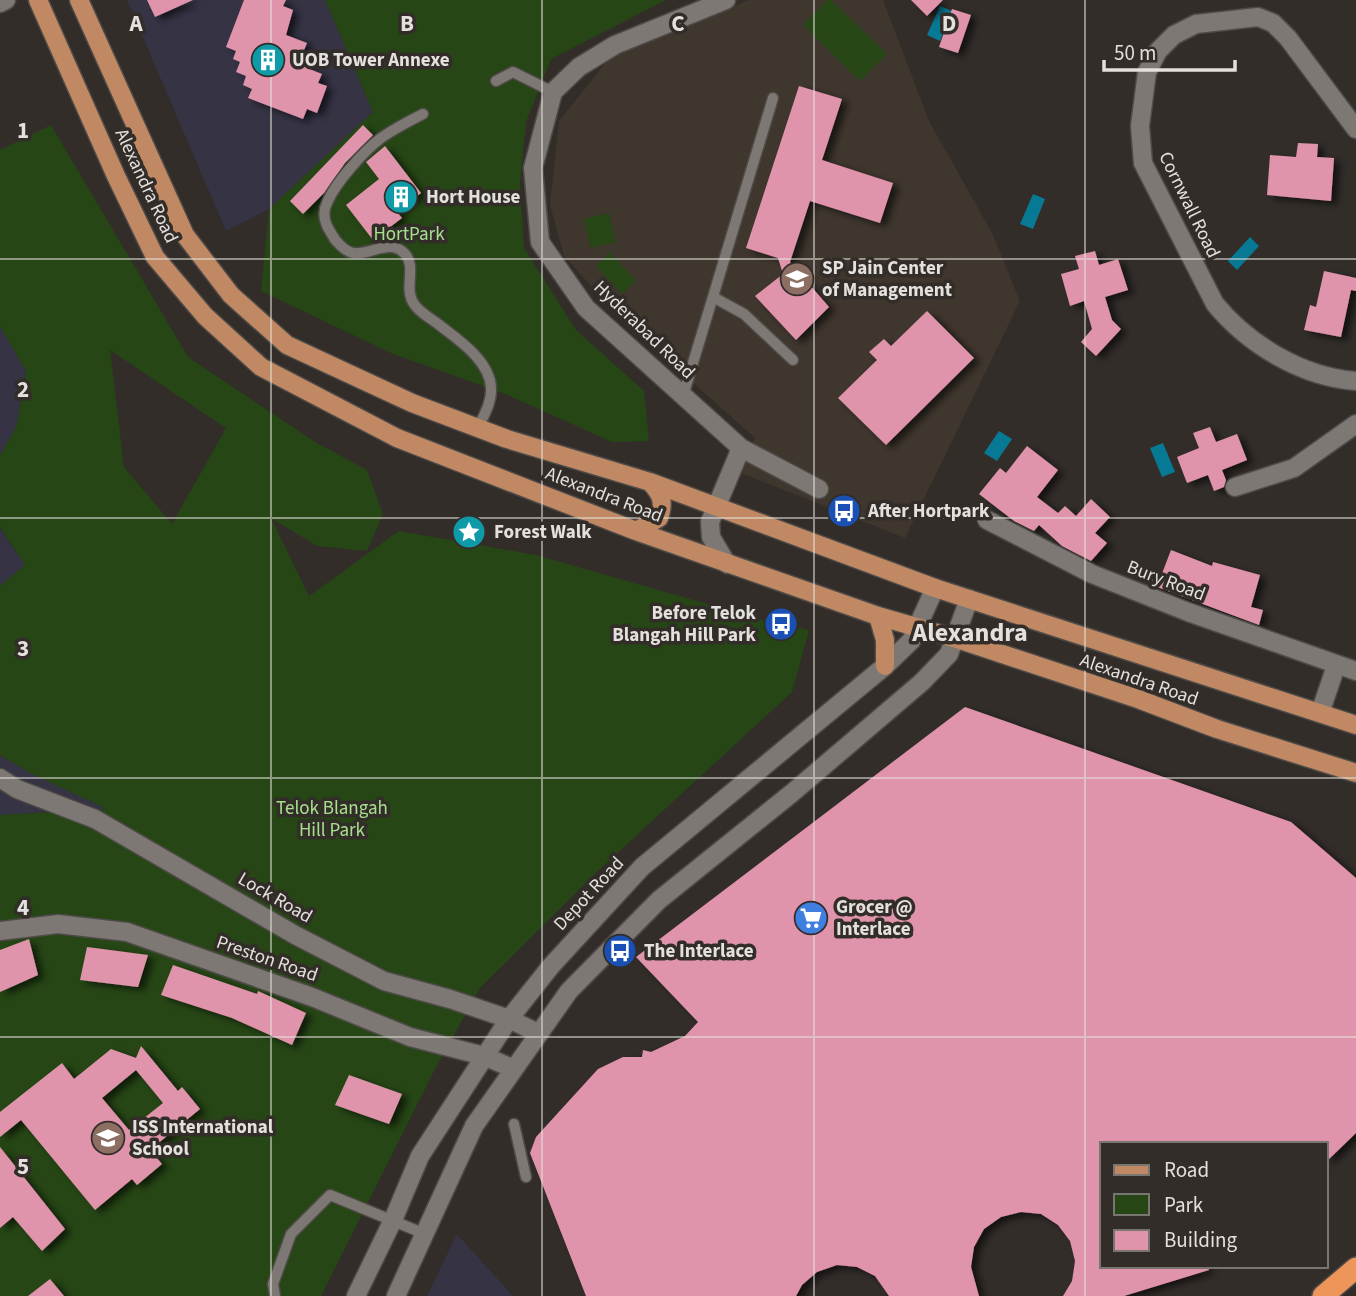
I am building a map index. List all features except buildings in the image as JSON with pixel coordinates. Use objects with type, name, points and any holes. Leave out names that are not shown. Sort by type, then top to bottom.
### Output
[{"type":"highway","points":[[1323,1296],[1356,1268]]},
{"type":"main road","name":"Alexandra Road","points":[[38,0],[155,257],[205,316],[261,367],[397,438],[636,531],[916,629],[954,638],[1139,699],[1217,729],[1356,773]]},
{"type":"main road","name":"Alexandra Road","points":[[79,0],[185,235],[231,295],[287,345],[412,404],[507,439],[650,482],[935,588],[1356,725]]},
{"type":"main road","points":[[636,531],[659,518],[664,506],[661,494],[650,482]]},
{"type":"main road","points":[[878,616],[885,640],[884,666]]},
{"type":"street","points":[[0,2],[6,0]]},
{"type":"street","points":[[553,92],[579,67],[615,45],[726,0]]},
{"type":"street","name":"Cornwall Road","points":[[1356,129],[1288,38],[1273,23],[1258,18],[1196,24],[1174,35],[1158,51],[1147,72],[1140,126],[1143,163],[1215,304],[1230,322],[1286,362],[1343,380],[1356,381]]},
{"type":"street","name":"Hyderabad Road","points":[[553,92],[533,168],[540,242],[586,308],[741,448],[820,489]]},
{"type":"street","points":[[1235,487],[1294,468],[1356,424]]},
{"type":"street","points":[[727,564],[711,537],[710,522],[741,448]]},
{"type":"street","name":"Bury Road","points":[[987,520],[1092,574],[1336,666],[1356,671]]},
{"type":"street","name":"Depot Road","points":[[356,1296],[420,1156],[509,1019],[551,967],[642,867],[911,641],[935,588]]},
{"type":"street","points":[[396,1296],[474,1126],[569,991],[659,900],[792,793],[922,682],[948,654],[970,599]]},
{"type":"street","points":[[1320,713],[1336,666]]},
{"type":"street","name":"Lock Road","points":[[0,778],[9,790],[95,819],[295,935],[384,981],[450,999],[509,1019],[538,1033]]},
{"type":"street","name":"Preston Road","points":[[0,931],[58,924],[127,932],[312,997],[410,1037],[484,1056],[514,1069]]},
{"type":"lane","points":[[496,81],[513,72],[553,92]]},
{"type":"lane","points":[[683,396],[773,98]]},
{"type":"lane","points":[[423,114],[381,139],[345,175],[326,204],[324,220],[332,236],[353,253],[396,247],[405,254],[411,264],[408,294],[415,307],[471,352],[488,376],[492,386],[490,400],[478,428]]},
{"type":"lane","points":[[713,296],[744,314],[793,360]]},
{"type":"lane","points":[[514,1124],[526,1177]]},
{"type":"lane","points":[[275,1296],[273,1284],[291,1234],[330,1195],[425,1234]]},
{"type":"shaded area","points":[[127,0],[325,0],[373,112],[269,209],[226,231]]},
{"type":"shaded area","name":"SP Jain Center of Management","points":[[749,0],[883,0],[929,121],[992,233],[1020,301],[905,538],[739,472],[755,438],[618,316],[564,256],[550,205],[559,121],[612,55]]},
{"type":"shaded area","points":[[0,326],[26,371],[17,425],[0,456]]},
{"type":"shaded area","points":[[0,528],[25,565],[0,586]]},
{"type":"shaded area","points":[[0,755],[32,774],[109,809],[0,815]]},
{"type":"shaded area","points":[[457,1234],[513,1296],[427,1296]]},
{"type":"green space","name":"HortPark","points":[[325,0],[666,0],[551,59],[526,122],[520,183],[524,248],[576,330],[644,391],[649,441],[612,442],[503,393],[393,354],[261,291],[269,209],[373,112]]},
{"type":"green space","points":[[827,0],[831,0],[887,54],[860,81],[803,25]]},
{"type":"green space","name":"Telok Blangah Hill Park","points":[[51,125],[188,357],[315,442],[367,470],[383,514],[367,551],[317,546],[271,518],[309,596],[399,531],[536,555],[767,621],[809,630],[792,692],[599,870],[480,988],[434,1071],[321,1296],[0,1296],[0,815],[107,809],[32,774],[0,755],[0,586],[25,565],[0,527],[0,456],[17,425],[26,371],[0,326],[0,150]],"holes":[[[110,350],[226,428],[172,524],[124,467]]]},
{"type":"green space","points":[[609,213],[616,242],[591,248],[584,219]]},
{"type":"green space","points":[[610,252],[636,281],[622,294],[596,266]]},
{"type":"water","points":[[940,6],[952,11],[940,41],[927,35]]},
{"type":"water","points":[[1033,194],[1045,199],[1033,229],[1020,224]]},
{"type":"water","points":[[1250,237],[1259,246],[1237,270],[1228,261]]},
{"type":"water","points":[[999,431],[1012,439],[997,461],[984,453]]},
{"type":"water","points":[[1163,443],[1175,472],[1162,477],[1150,448]]},
{"type":"place","name":"UOB Tower Annexe","points":[[268,60]]},
{"type":"place","name":"Hort House","points":[[401,197]]},
{"type":"place","name":"SP Jain Center of Management","points":[[797,279]]},
{"type":"place","name":"After Hortpark","points":[[844,511]]},
{"type":"place","name":"Forest Walk","points":[[469,532]]},
{"type":"place","name":"Before Telok Blangah Hill Park","points":[[781,624]]},
{"type":"place","name":"Grocer @ Interlace","points":[[811,918]]},
{"type":"place","name":"The Interlace","points":[[620,951]]},
{"type":"place","name":"ISS International School","points":[[108,1138]]},
{"type":"district","name":"Alexandra","points":[[970,632]]}]
